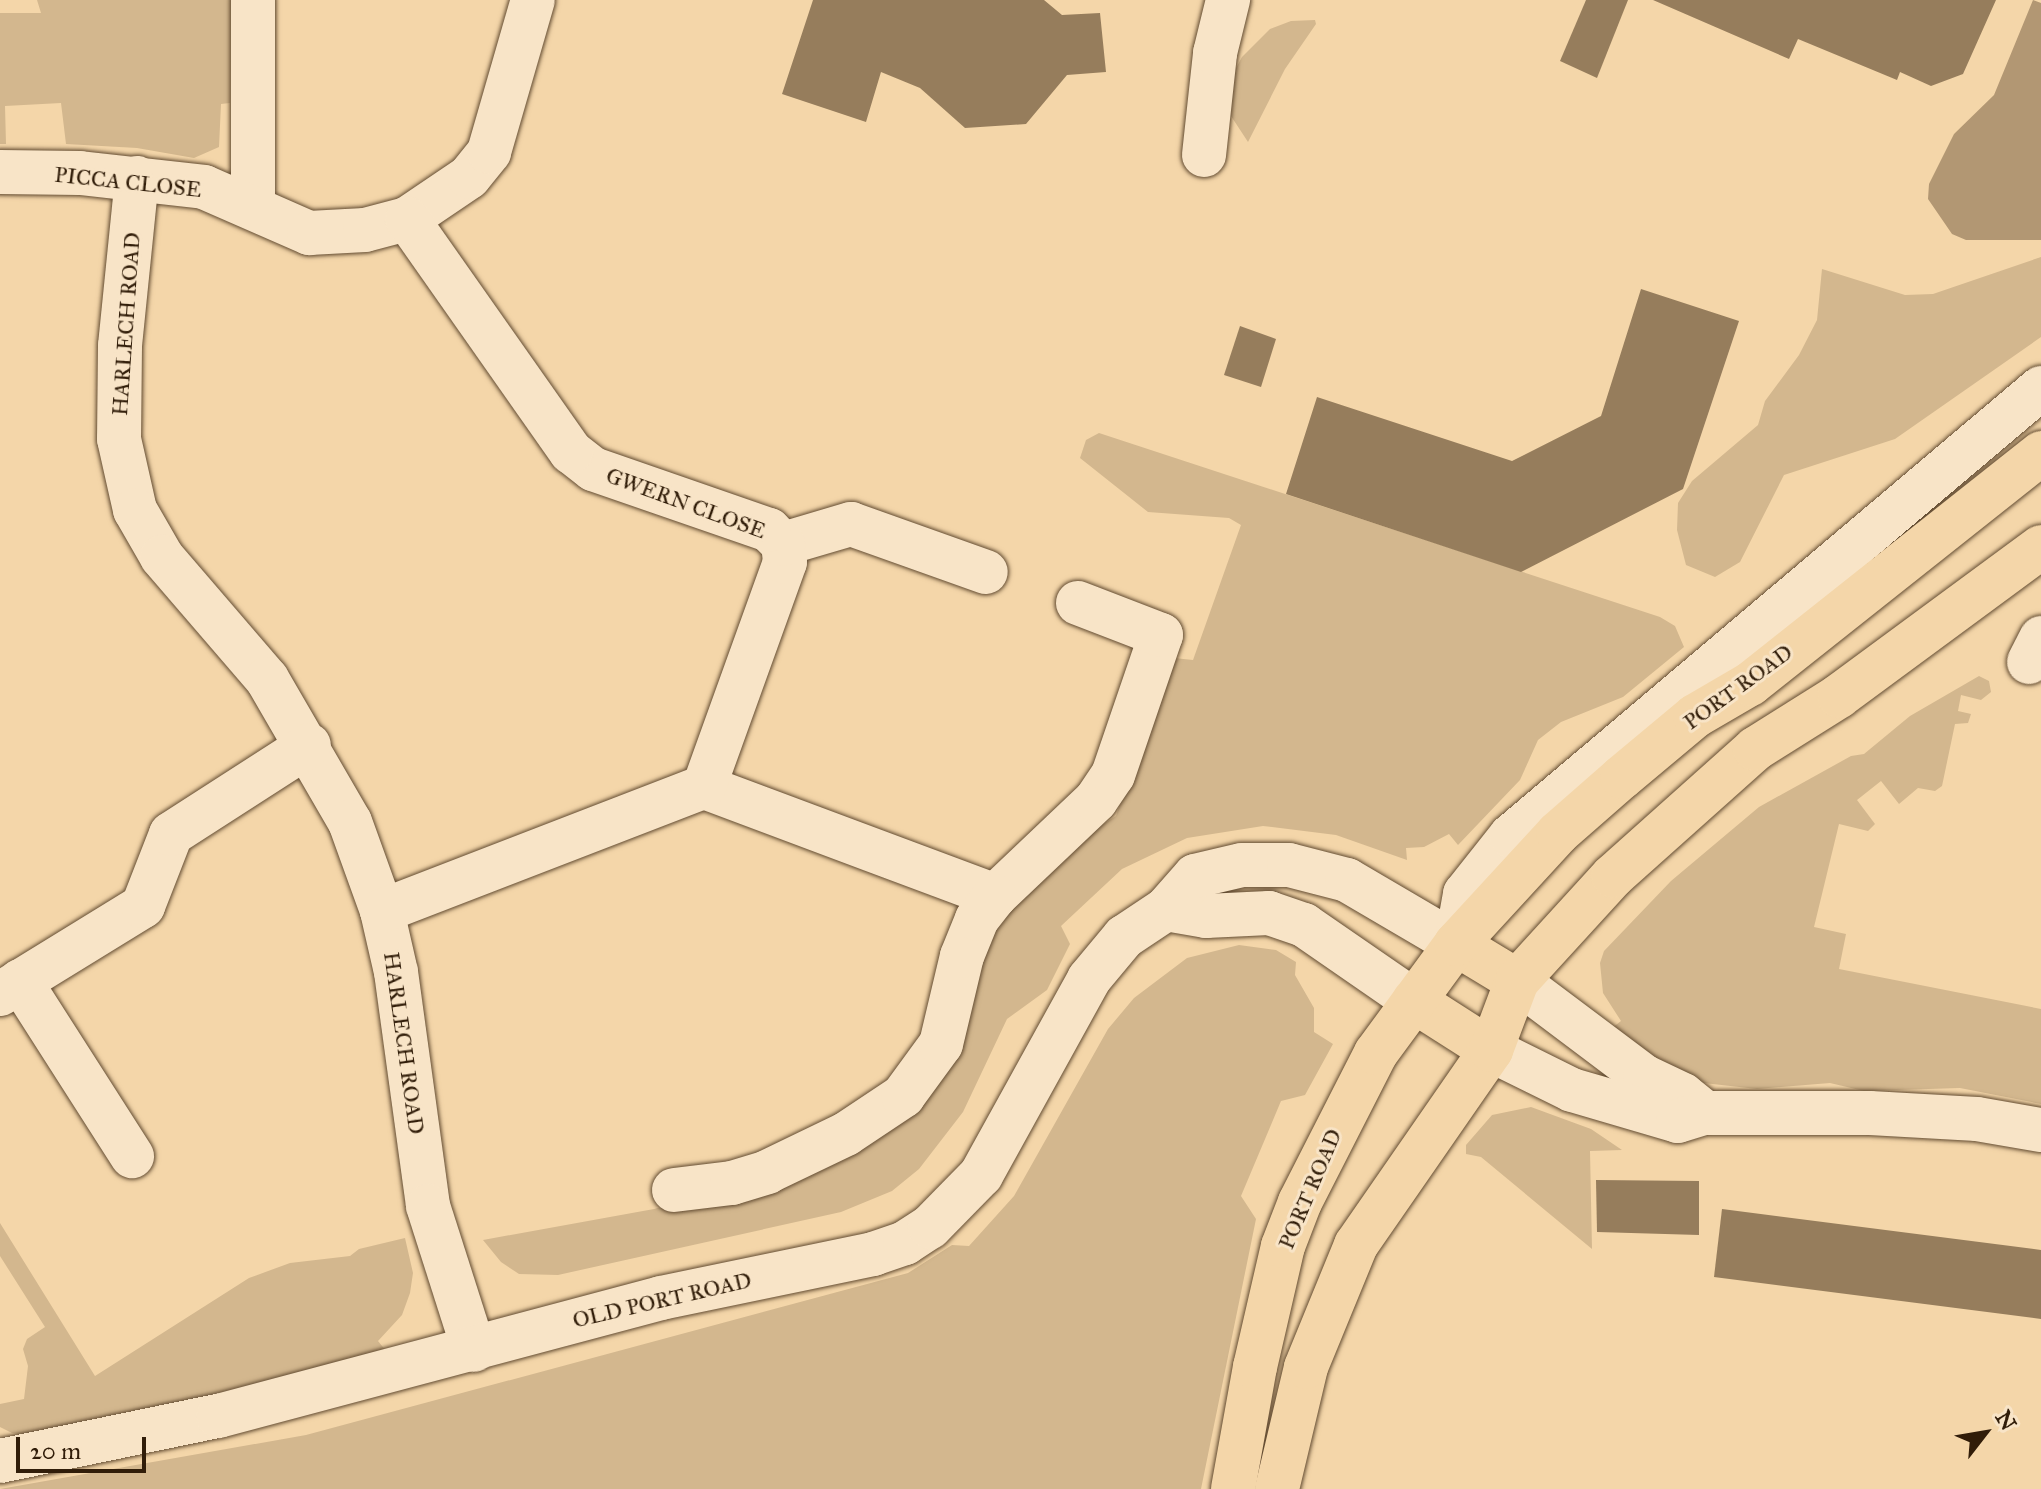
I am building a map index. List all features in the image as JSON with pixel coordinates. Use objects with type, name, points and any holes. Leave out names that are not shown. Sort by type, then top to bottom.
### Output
[{"type":"main road","name":"PORT ROAD","points":[[1233,1489],[1283,1246],[1351,1096],[1456,944],[1558,833],[1646,757],[1695,716],[1750,684],[2041,453]]},
{"type":"main road","points":[[1277,1489],[1306,1367],[1356,1245],[1491,1050],[1517,981],[1613,876],[1755,749],[1839,696],[2041,547]]},
{"type":"main road","points":[[1456,944],[1517,981]]},
{"type":"main road","points":[[1414,1001],[1491,1050]]},
{"type":"street","points":[[253,0],[253,206]]},
{"type":"street","name":"PICCA CLOSE","points":[[0,172],[137,178],[204,187],[309,233],[365,230],[407,219],[469,177],[489,152],[533,0]]},
{"type":"street","points":[[1204,155],[1215,53],[1228,0]]},
{"type":"street","name":"HARLECH ROAD","points":[[137,178],[120,346],[119,424],[135,510],[162,557],[267,679],[309,745],[350,822],[382,911],[396,972],[428,1206],[474,1350]]},
{"type":"street","name":"GWERN CLOSE","points":[[407,219],[571,452],[593,469],[769,530],[783,544],[785,562],[704,787]]},
{"type":"street","points":[[1456,944],[1465,894],[1511,836],[2041,388]]},
{"type":"street","points":[[783,544],[851,524],[986,572]]},
{"type":"street","points":[[674,1190],[732,1183],[767,1172],[846,1134],[903,1096],[941,1044],[962,956],[977,919],[995,896],[1096,800],[1113,775],[1161,635],[1078,603]]},
{"type":"street","points":[[132,1156],[10,987],[143,906],[171,834],[309,745]]},
{"type":"street","points":[[382,911],[704,787],[995,896]]},
{"type":"street","name":"OLD PORT ROAD","points":[[0,1461],[218,1416],[661,1298],[873,1254],[930,1227],[963,1196],[995,1154],[1089,979],[1124,937],[1166,909],[1195,876],[1242,865],[1289,865],[1369,889],[1456,944]]},
{"type":"street","points":[[1166,909],[1206,916],[1269,913],[1304,925],[1414,1001]]},
{"type":"street","points":[[1517,981],[1645,1077],[1683,1095],[1705,1113]]},
{"type":"street","points":[[1491,1050],[1572,1090],[1678,1121],[1705,1113],[1913,1114],[2041,1130]]},
{"type":"shaded area","points":[[37,0],[231,0],[230,103],[221,104],[219,147],[194,158],[137,148],[66,144],[61,103],[5,106],[6,144],[0,144],[0,13],[41,13]]},
{"type":"shaded area","points":[[2033,0],[2041,3],[2041,240],[1966,240],[1952,234],[1928,199],[1929,184],[1954,134],[1994,95]]},
{"type":"shaded area","points":[[1315,20],[1316,24],[1285,69],[1248,142],[1231,116],[1234,72],[1242,57],[1270,29],[1291,21]]},
{"type":"shaded area","points":[[2041,257],[2041,337],[1895,439],[1784,475],[1740,562],[1715,577],[1686,565],[1677,530],[1678,503],[1692,481],[1758,425],[1765,401],[1799,355],[1817,320],[1822,269],[1905,295],[1933,294]]},
{"type":"shaded area","points":[[1099,433],[1660,617],[1675,626],[1684,647],[1623,697],[1561,722],[1538,740],[1520,780],[1458,845],[1449,834],[1424,847],[1406,848],[1407,860],[1336,835],[1263,826],[1187,838],[1122,869],[1061,926],[1070,944],[1047,990],[1007,1019],[963,1112],[919,1169],[892,1191],[841,1212],[558,1275],[519,1274],[501,1262],[483,1240],[654,1209],[830,1162],[999,924],[1076,842],[1116,816],[1163,672],[1174,658],[1193,660],[1241,525],[1229,518],[1148,512],[1080,458],[1086,440]]},
{"type":"shaded area","points":[[1979,676],[1989,681],[1991,692],[1981,700],[1961,695],[1958,711],[1971,714],[1968,723],[1955,724],[1942,786],[1935,791],[1918,788],[1899,804],[1881,781],[1857,800],[1875,824],[1868,831],[1839,824],[1814,927],[1846,934],[1839,969],[2041,1009],[2041,1104],[1960,1088],[1864,1091],[1830,1083],[1757,1089],[1704,1083],[1685,1078],[1612,1028],[1621,1021],[1603,993],[1600,963],[1604,951],[1671,881],[1759,807],[1851,756],[1864,754],[1910,716]]},
{"type":"shaded area","points":[[1239,945],[1276,950],[1296,962],[1295,975],[1314,1008],[1314,1032],[1333,1044],[1305,1095],[1281,1101],[1241,1196],[1256,1219],[1201,1489],[0,1489],[306,1435],[908,1273],[952,1245],[969,1246],[1014,1196],[1108,1029],[1134,998],[1187,958]]},
{"type":"shaded area","points":[[1531,1107],[1591,1129],[1622,1150],[1590,1151],[1592,1249],[1481,1157],[1466,1154],[1466,1145],[1492,1115]]},
{"type":"shaded area","points":[[0,1223],[95,1376],[249,1278],[290,1263],[350,1256],[359,1249],[405,1238],[413,1273],[402,1315],[378,1341],[386,1351],[281,1381],[31,1435],[12,1433],[0,1427],[0,1404],[24,1399],[28,1366],[23,1349],[27,1339],[45,1327],[0,1256]]},
{"type":"building","points":[[813,0],[1044,0],[1062,15],[1100,13],[1106,72],[1067,75],[1026,124],[965,128],[920,88],[881,72],[866,122],[782,94]]},
{"type":"building","points":[[1586,0],[1628,0],[1597,78],[1560,61]]},
{"type":"building","points":[[1653,0],[1996,0],[1963,74],[1931,86],[1900,72],[1897,80],[1798,39],[1789,59]]},
{"type":"building","points":[[1641,289],[1739,321],[1683,489],[1521,572],[1286,494],[1317,397],[1512,461],[1601,416]]},
{"type":"building","points":[[1240,326],[1276,339],[1261,387],[1224,375]]},
{"type":"building","points":[[1596,1180],[1699,1181],[1699,1235],[1597,1232]]},
{"type":"building","points":[[1722,1209],[2041,1250],[2041,1319],[1714,1277]]}]
